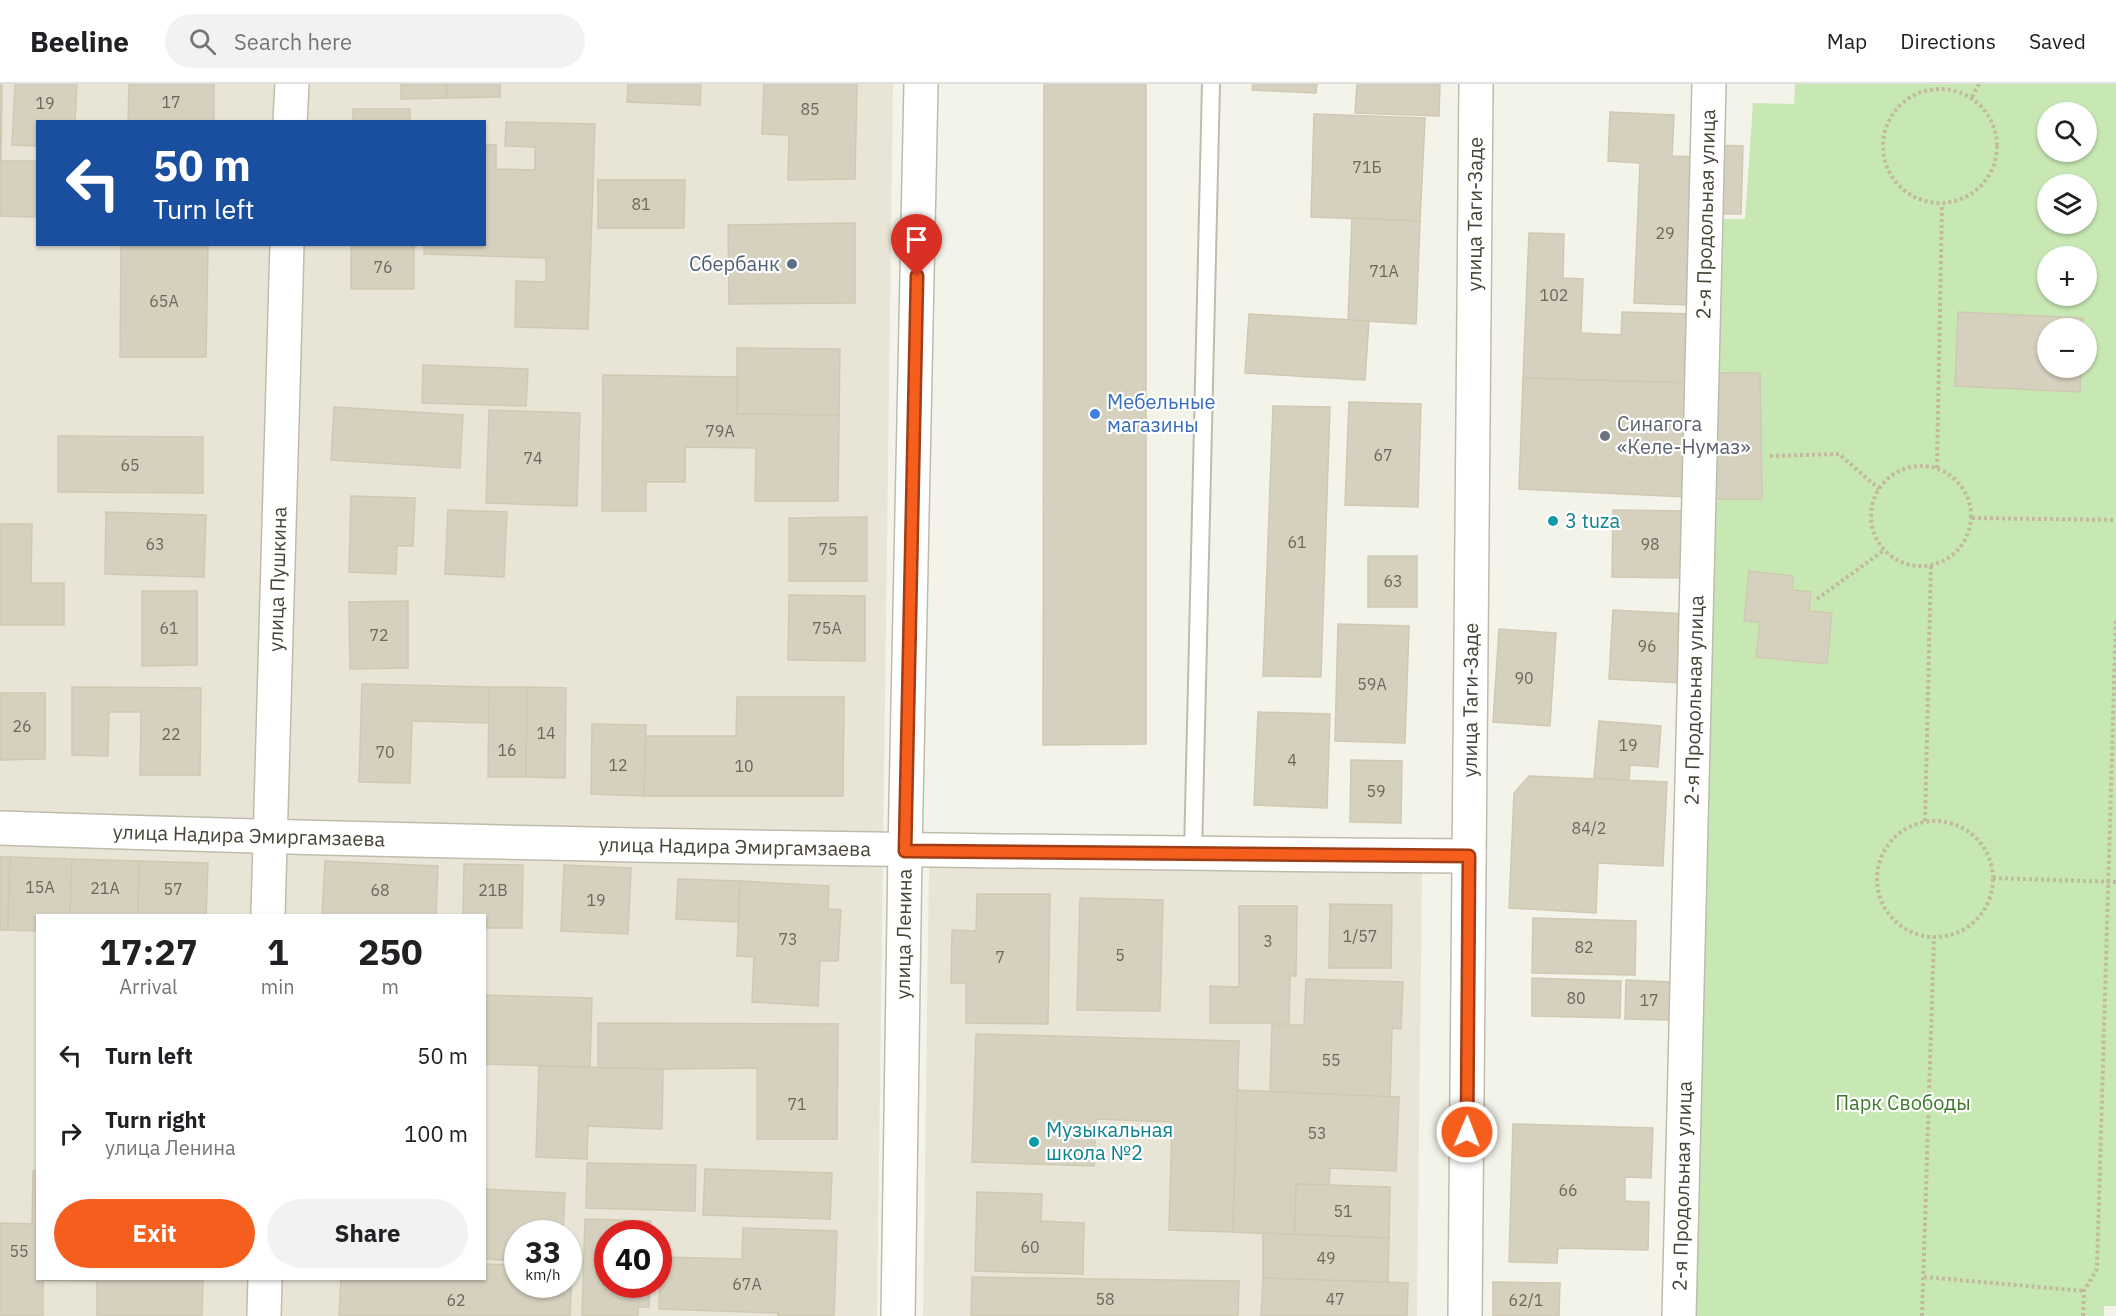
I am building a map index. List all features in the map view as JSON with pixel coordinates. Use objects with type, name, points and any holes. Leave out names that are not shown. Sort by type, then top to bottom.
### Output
[{"type":"street","points":[[290,120],[292,84]]},
{"type":"street","name":"улица Ленина","points":[[898,1316],[921,84]]},
{"type":"street","name":"улица Таги-Заде","points":[[1465,1316],[1476,84]]},
{"type":"street","name":"2-я Продольная улица","points":[[1679,1316],[1709,84]]},
{"type":"street","name":"улица Пушкина","points":[[268,914],[287,246]]},
{"type":"street","name":"улица Надира Эмиргамзаева","points":[[0,828],[269,837],[905,851],[1469,856]]},
{"type":"street","points":[[264,1316],[265,1280]]},
{"type":"lane","points":[[1193,854],[1211,84]]},
{"type":"path","points":[[1972,97],[1979,84]]},
{"type":"path","points":[[1935,86],[1955,90],[1972,97],[1989,115],[1997,137],[1996,161],[1984,183],[1966,198],[1942,204],[1920,201],[1901,189],[1887,172],[1882,150],[1885,127],[1896,108],[1913,94],[1935,86]]},
{"type":"path","points":[[1937,468],[1942,204]]},
{"type":"path","points":[[1770,456],[1839,454],[1880,489]]},
{"type":"path","points":[[1911,466],[1937,468],[1962,487],[1972,518],[1966,539],[1952,557],[1932,566],[1905,565],[1883,550],[1871,527],[1872,500],[1887,478],[1911,466]]},
{"type":"path","points":[[1972,518],[2116,519]]},
{"type":"path","points":[[1817,599],[1883,550]]},
{"type":"path","points":[[1925,821],[1932,566]]},
{"type":"path","points":[[2083,1316],[2084,1291],[2097,1269],[2116,618]]},
{"type":"path","points":[[1925,821],[1955,825],[1979,841],[1989,858],[1993,878],[1990,897],[1982,913],[1969,926],[1952,934],[1934,937],[1916,934],[1900,926],[1887,912],[1879,896],[1876,877],[1880,858],[1891,841],[1906,828],[1925,821]]},
{"type":"path","points":[[1993,878],[2116,882]]},
{"type":"path","points":[[1922,1316],[1934,937]]},
{"type":"path","points":[[1923,1277],[2084,1291]]},
{"type":"shaded area","points":[[0,84],[893,84],[877,1316],[0,1316]]},
{"type":"shaded area","points":[[929,867],[1422,873],[1417,1316],[923,1316]]},
{"type":"green space","name":"Парк Свободы","points":[[1795,84],[2116,84],[2116,1306],[2104,1306],[2104,1316],[1684,1316],[1713,219],[1745,219],[1753,103],[1794,104]]},
{"type":"building","points":[[0,84],[2,84],[1,161],[0,161]]},
{"type":"building","points":[[15,84],[77,84],[75,120],[36,120],[36,146],[12,145]]},
{"type":"building","points":[[129,84],[214,84],[214,120],[128,120]]},
{"type":"building","points":[[401,84],[447,84],[447,98],[401,99]]},
{"type":"building","points":[[447,84],[500,84],[500,97],[447,98]]},
{"type":"building","points":[[628,84],[701,84],[700,105],[627,102]]},
{"type":"building","points":[[764,84],[857,84],[855,179],[788,180],[789,135],[762,134]]},
{"type":"building","name":"Мебельные магазины","points":[[1044,84],[1146,84],[1146,744],[1043,745]]},
{"type":"building","points":[[1253,84],[1317,84],[1316,93],[1252,90]]},
{"type":"building","points":[[1357,84],[1440,84],[1439,116],[1355,113]]},
{"type":"building","points":[[353,109],[410,109],[410,120],[353,120]]},
{"type":"building","points":[[1610,112],[1674,115],[1672,156],[1697,157],[1690,305],[1634,303],[1640,163],[1608,161]]},
{"type":"building","points":[[1314,114],[1425,118],[1420,221],[1311,217]]},
{"type":"building","points":[[506,122],[595,124],[588,329],[515,327],[516,281],[546,282],[546,258],[424,254],[424,246],[486,246],[486,144],[496,145],[496,169],[535,170],[535,147],[505,146]]},
{"type":"building","points":[[1714,145],[1743,146],[1741,214],[1712,214]]},
{"type":"building","points":[[0,161],[36,161],[36,217],[0,216]]},
{"type":"building","points":[[598,180],[685,180],[684,228],[598,228]]},
{"type":"building","points":[[1352,218],[1420,221],[1416,324],[1348,320]]},
{"type":"building","name":"Сбербанк","points":[[855,223],[855,303],[729,304],[728,225]]},
{"type":"building","points":[[1529,233],[1564,234],[1563,278],[1583,279],[1581,333],[1621,335],[1622,312],[1694,314],[1691,383],[1523,378]]},
{"type":"building","points":[[121,246],[208,246],[206,357],[120,357]]},
{"type":"building","points":[[351,246],[414,246],[414,289],[351,289]]},
{"type":"building","points":[[1958,312],[2083,318],[2037,318],[2037,378],[2081,378],[2080,392],[1955,386]]},
{"type":"building","points":[[1249,314],[1369,321],[1365,380],[1245,373]]},
{"type":"building","points":[[737,348],[840,349],[839,415],[737,414]]},
{"type":"building","points":[[423,365],[528,369],[526,406],[422,403]]},
{"type":"building","points":[[1714,373],[1760,373],[1762,499],[1716,499]]},
{"type":"building","points":[[603,375],[737,377],[737,414],[839,415],[838,501],[755,501],[756,448],[685,447],[685,482],[646,482],[646,511],[602,511]]},
{"type":"building","name":"Синагога «Келе-Нумаз»","points":[[1523,378],[1691,383],[1686,497],[1519,489]]},
{"type":"building","points":[[1349,402],[1421,404],[1418,507],[1345,505]]},
{"type":"building","points":[[1273,406],[1330,407],[1321,677],[1263,676]]},
{"type":"building","points":[[334,407],[463,415],[460,468],[331,460]]},
{"type":"building","points":[[489,410],[580,413],[577,506],[486,503]]},
{"type":"building","points":[[58,436],[203,437],[203,493],[58,492]]},
{"type":"building","points":[[351,496],[415,498],[413,546],[397,546],[396,574],[349,572]]},
{"type":"building","points":[[448,510],[507,512],[504,577],[445,574]]},
{"type":"building","points":[[1613,510],[1687,511],[1686,578],[1612,577]]},
{"type":"building","points":[[106,512],[206,515],[204,577],[105,574]]},
{"type":"building","points":[[867,517],[867,581],[789,581],[789,518]]},
{"type":"building","points":[[0,524],[32,524],[31,583],[64,583],[64,625],[0,625]]},
{"type":"building","points":[[1368,556],[1417,556],[1417,607],[1368,607]]},
{"type":"building","points":[[1749,571],[1793,576],[1792,590],[1811,592],[1809,611],[1832,613],[1827,664],[1756,657],[1760,622],[1744,621]]},
{"type":"building","points":[[142,591],[197,591],[197,665],[142,666]]},
{"type":"building","points":[[789,595],[865,596],[865,661],[788,660]]},
{"type":"building","points":[[408,601],[408,668],[350,669],[349,602]]},
{"type":"building","points":[[1613,610],[1686,614],[1682,683],[1609,679]]},
{"type":"building","points":[[1338,624],[1409,626],[1405,743],[1335,741]]},
{"type":"building","points":[[1499,629],[1556,633],[1550,726],[1493,722]]},
{"type":"building","points":[[362,684],[489,687],[489,723],[412,721],[410,783],[359,782]]},
{"type":"building","points":[[72,687],[201,688],[200,775],[140,775],[141,712],[109,712],[108,756],[72,755]]},
{"type":"building","points":[[489,687],[527,687],[526,777],[488,777]]},
{"type":"building","points":[[527,687],[566,688],[565,778],[526,777]]},
{"type":"building","points":[[0,693],[45,693],[45,759],[0,760]]},
{"type":"building","points":[[737,697],[844,697],[843,796],[644,796],[645,736],[736,736]]},
{"type":"building","points":[[1258,712],[1330,714],[1327,808],[1254,805]]},
{"type":"building","points":[[1599,721],[1661,726],[1658,767],[1630,765],[1629,780],[1594,778]]},
{"type":"building","points":[[592,724],[646,725],[644,796],[591,794]]},
{"type":"building","points":[[1351,760],[1402,761],[1401,823],[1350,822]]},
{"type":"building","points":[[1529,776],[1667,782],[1663,866],[1598,863],[1596,913],[1509,908],[1514,793]]},
{"type":"building","points":[[0,857],[10,857],[8,930],[0,930]]},
{"type":"building","points":[[10,857],[72,859],[70,914],[36,914],[36,931],[8,930]]},
{"type":"building","points":[[72,859],[139,861],[138,914],[70,914]]},
{"type":"building","points":[[139,861],[208,863],[206,914],[138,914]]},
{"type":"building","points":[[325,861],[438,866],[436,914],[322,914]]},
{"type":"building","points":[[464,864],[523,865],[522,928],[486,928],[486,914],[463,914]]},
{"type":"building","points":[[564,865],[631,868],[628,934],[561,931]]},
{"type":"building","points":[[678,879],[740,881],[738,922],[676,919]]},
{"type":"building","points":[[740,881],[829,886],[828,909],[841,910],[838,961],[820,961],[818,1006],[752,1002],[754,957],[737,956]]},
{"type":"building","points":[[977,894],[1050,894],[1048,1024],[966,1023],[966,983],[951,983],[952,930],[976,931]]},
{"type":"building","points":[[1080,898],[1163,900],[1160,1011],[1077,1010]]},
{"type":"building","points":[[1330,904],[1392,905],[1391,968],[1329,968]]},
{"type":"building","points":[[1239,906],[1297,906],[1296,976],[1290,976],[1289,1023],[1210,1023],[1210,986],[1239,987]]},
{"type":"building","points":[[1533,918],[1636,921],[1635,975],[1532,973]]},
{"type":"building","points":[[1532,978],[1621,981],[1620,1018],[1532,1016]]},
{"type":"building","points":[[1306,979],[1403,982],[1401,1029],[1392,1028],[1390,1097],[1270,1092],[1272,1025],[1304,1025]]},
{"type":"building","points":[[1626,980],[1673,982],[1672,1020],[1625,1019]]},
{"type":"building","points":[[486,995],[592,998],[590,1067],[486,1064]]},
{"type":"building","points":[[598,1023],[838,1024],[837,1139],[757,1139],[757,1068],[598,1068]]},
{"type":"building","name":"Музыкальная школа №2","points":[[976,1034],[1239,1041],[1233,1232],[1169,1230],[1172,1122],[1096,1119],[1094,1166],[972,1162]]},
{"type":"building","points":[[539,1066],[663,1069],[662,1129],[588,1126],[587,1159],[536,1157]]},
{"type":"building","points":[[1237,1090],[1399,1097],[1396,1171],[1330,1168],[1329,1185],[1296,1184],[1295,1235],[1233,1232]]},
{"type":"building","points":[[1513,1124],[1653,1128],[1651,1178],[1625,1177],[1625,1201],[1649,1202],[1648,1250],[1558,1248],[1557,1263],[1509,1262]]},
{"type":"building","points":[[587,1163],[696,1165],[695,1211],[586,1208]]},
{"type":"building","points":[[705,1169],[832,1173],[830,1219],[703,1215]]},
{"type":"building","points":[[33,1171],[36,1171],[36,1280],[43,1280],[43,1316],[0,1316],[0,1223],[32,1224]]},
{"type":"building","points":[[1296,1184],[1390,1187],[1389,1238],[1295,1235]]},
{"type":"building","points":[[486,1189],[565,1193],[564,1220],[504,1220],[504,1260],[486,1259]]},
{"type":"building","points":[[977,1192],[1042,1194],[1041,1221],[1084,1223],[1083,1274],[975,1271]]},
{"type":"building","points":[[585,1219],[618,1220],[594,1220],[594,1298],[649,1298],[649,1307],[638,1307],[638,1316],[582,1316]]},
{"type":"building","points":[[743,1228],[837,1231],[834,1316],[778,1316],[778,1313],[659,1309],[659,1298],[672,1298],[672,1257],[742,1259]]},
{"type":"building","points":[[1263,1233],[1389,1238],[1388,1282],[1263,1278]]},
{"type":"building","points":[[486,1264],[504,1265],[504,1298],[571,1298],[570,1316],[339,1316],[341,1280],[486,1280]]},
{"type":"building","points":[[972,1277],[1239,1281],[1238,1316],[971,1316]]},
{"type":"building","points":[[1263,1278],[1408,1283],[1407,1316],[1261,1316]]},
{"type":"building","points":[[43,1280],[203,1280],[202,1316],[97,1316],[97,1281]]},
{"type":"building","points":[[1493,1282],[1560,1283],[1559,1316],[1493,1316]]},
{"type":"place","name":"Сбербанк","points":[[792,264]]},
{"type":"place","name":"Мебельные магазины","points":[[1095,414]]},
{"type":"place","name":"Синагога «Келе-Нумаз»","points":[[1605,436]]},
{"type":"place","name":"3 tuza","points":[[1553,521]]},
{"type":"place","name":"Музыкальная школа №2","points":[[1034,1142]]},
{"type":"route","points":[[917,276],[905,851],[1469,856],[1467,1132]]}]
